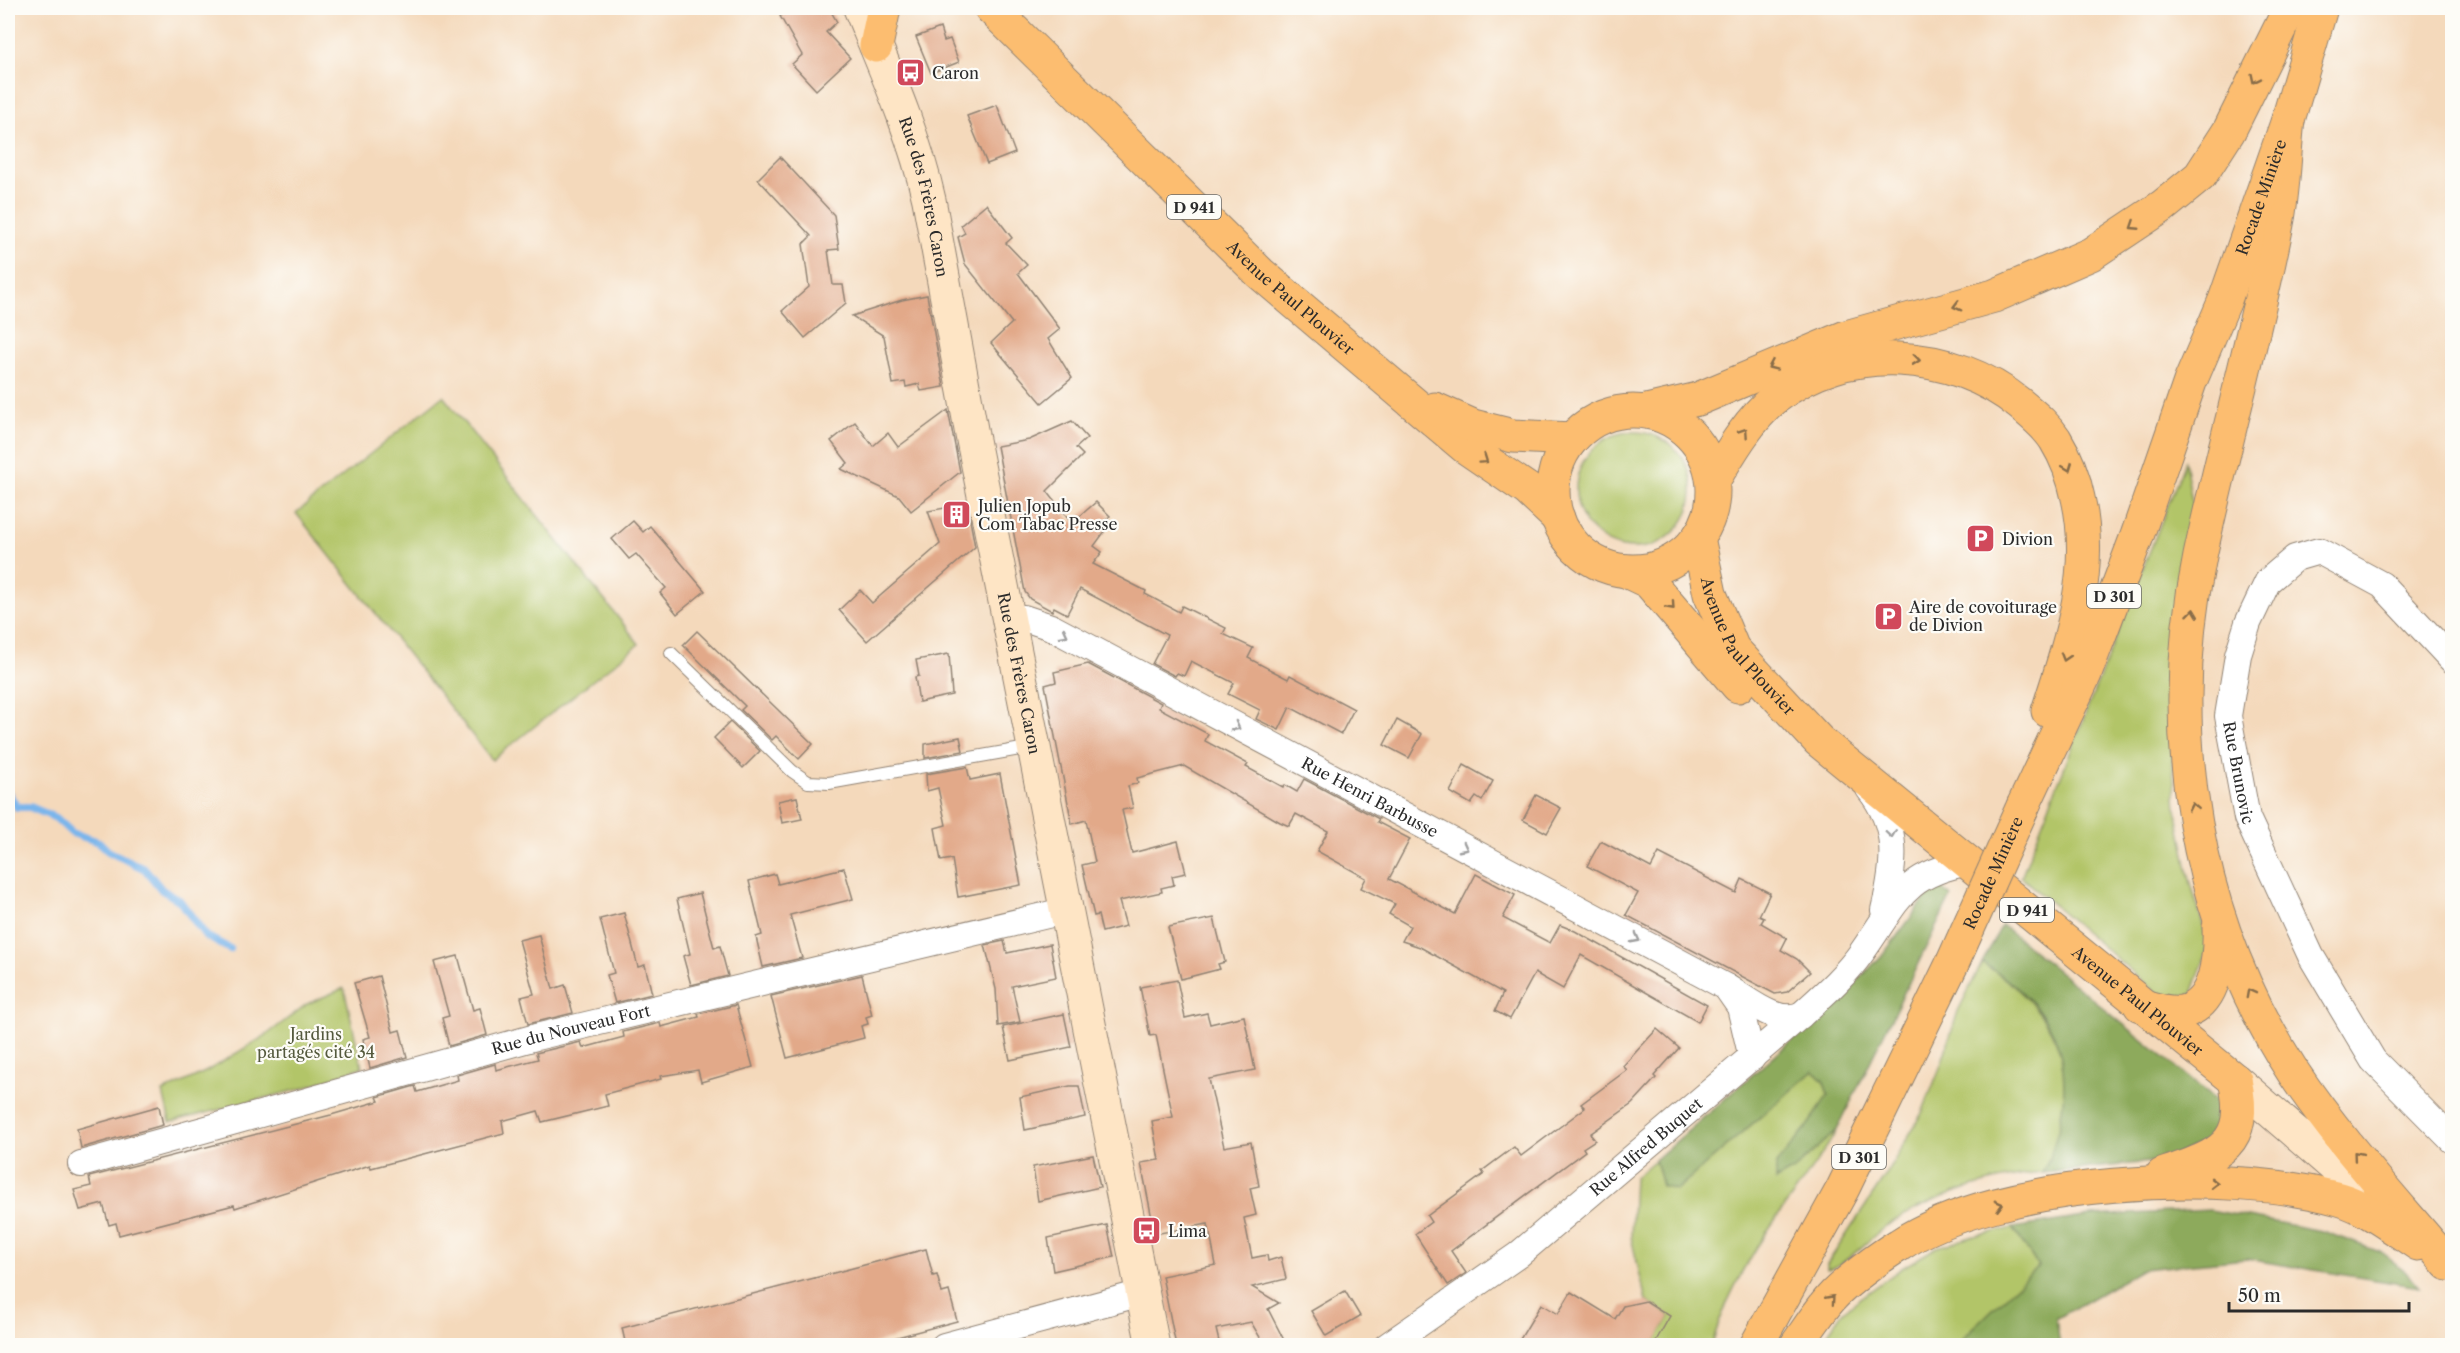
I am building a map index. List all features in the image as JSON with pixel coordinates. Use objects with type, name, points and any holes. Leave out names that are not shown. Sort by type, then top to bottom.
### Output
[{"type":"main road","name":"Rue des Frères Caron","points":[[860,8],[922,168],[1153,1346]]},
{"type":"main road","points":[[876,46],[884,8]]},
{"type":"main road","name":"Avenue Paul Plouvier","points":[[991,8],[1260,273],[1464,446],[1527,489],[1558,518]]},
{"type":"main road","points":[[1646,411],[1666,417],[1683,428],[1698,443],[1708,461],[1713,481],[1713,501],[1708,520],[1698,538],[1679,557],[1653,568],[1626,571],[1604,565],[1584,554],[1569,538],[1558,518],[1554,490],[1558,463],[1572,439],[1587,425],[1605,415],[1626,411],[1646,411],[1698,399],[1846,337],[1994,296],[2091,254],[2163,206],[2200,176],[2229,131],[2290,8]]},
{"type":"main road","name":"Rocade Minière","points":[[2190,382],[2210,300],[2302,8]]},
{"type":"main road","name":"Rocade Minière","points":[[1756,1346],[1843,1188],[1952,964],[2085,674],[2137,536],[2190,382],[2225,300],[2288,120],[2321,8]]},
{"type":"main road","points":[[2288,120],[2278,221],[2199,559],[2188,650],[2185,736],[2191,798],[2218,920],[2243,980],[2294,1073],[2335,1127],[2450,1266]]},
{"type":"main road","points":[[1713,481],[1750,423],[1776,398],[1802,381],[1860,362],[1905,358],[1954,367],[1983,379],[2041,422],[2063,454],[2078,497],[2083,524],[2083,569],[2067,653],[2047,714],[2024,804]]},
{"type":"main road","name":"D 941","points":[[1407,397],[1473,426],[1503,434],[1572,439]]},
{"type":"main road","name":"Avenue Paul Plouvier","points":[[1698,538],[1710,594],[1733,649],[1819,741],[1970,862],[2140,1005],[2235,1080],[2450,1266]]},
{"type":"main road","name":"Avenue Paul Plouvier","points":[[1626,571],[1649,582],[1738,686],[1784,724],[1819,741]]},
{"type":"main road","points":[[2140,1005],[2165,1012],[2184,1012],[2198,1004],[2209,989],[2218,966],[2218,920]]},
{"type":"main road","points":[[2134,1184],[2203,1161],[2219,1151],[2233,1136],[2240,1119],[2235,1080]]},
{"type":"main road","points":[[1796,1346],[1832,1296],[1900,1244],[1941,1224],[2028,1197],[2134,1184],[2231,1183],[2289,1187],[2342,1199],[2377,1217],[2450,1266]]},
{"type":"street","name":"Rue Brunovic","points":[[2452,660],[2382,585],[2319,551],[2295,558],[2268,581],[2248,623],[2238,655],[2228,716],[2247,818],[2312,956],[2373,1060],[2452,1140]]},
{"type":"street","name":"Rue Henri Barbusse","points":[[1009,620],[1024,618],[1051,627],[1726,987],[1776,1017],[1785,1019],[1801,1015]]},
{"type":"street","name":"Rue Alfred Buquet","points":[[1851,767],[1879,801],[1889,820],[1893,860],[1881,922]]},
{"type":"street","name":"Rue Alfred Buquet","points":[[1387,1346],[1518,1256],[1801,1015],[1838,981],[1861,953],[1905,888],[1952,865],[1970,862]]},
{"type":"street","name":"Rue du Nouveau Fort","points":[[81,1164],[536,1037],[1068,910]]},
{"type":"street","points":[[1726,987],[1740,1007],[1752,1058]]},
{"type":"street","points":[[944,1346],[1142,1293]]},
{"type":"lane","points":[[671,652],[792,771],[808,782],[829,783],[1034,747]]},
{"type":"green space","points":[[443,396],[639,644],[492,760],[296,513]]},
{"type":"green space","points":[[1634,432],[1656,437],[1675,449],[1687,468],[1692,490],[1687,512],[1675,531],[1656,543],[1634,548],[1612,543],[1593,531],[1581,512],[1576,490],[1581,468],[1593,449],[1612,437]]},
{"type":"green space","points":[[2185,462],[2197,530],[2170,681],[2169,714],[2176,809],[2190,880],[2209,946],[2192,994],[2164,999],[2021,877]]},
{"type":"green space","points":[[1936,884],[1951,896],[1837,1130],[1794,1170],[1776,1180],[1776,1164],[1806,1128],[1828,1095],[1824,1082],[1813,1071],[1676,1190],[1662,1186],[1655,1160],[1846,993],[1885,952]]},
{"type":"green space","points":[[2002,925],[2222,1105],[2226,1115],[2219,1136],[2160,1161],[2042,1173],[2053,1147],[2062,1111],[2064,1078],[2061,1057],[2055,1037],[2033,1004],[2018,989],[1982,963]]},
{"type":"green space","points":[[1982,963],[2010,983],[2033,1005],[2049,1028],[2060,1054],[2065,1082],[2064,1111],[2056,1141],[2042,1173],[1981,1184],[1922,1206],[1886,1226],[1841,1263],[1827,1269],[1827,1264],[1886,1175],[1922,1113],[1941,1065],[1958,1011]]},
{"type":"green space","name":"Jardins partagés cité 34","points":[[344,988],[362,1067],[304,1088],[170,1122],[163,1092],[207,1071],[265,1036],[307,1004]]},
{"type":"green space","points":[[1813,1071],[1824,1082],[1828,1095],[1776,1180],[1794,1170],[1837,1130],[1818,1161],[1771,1225],[1751,1258],[1724,1309],[1712,1345],[1653,1345],[1670,1316],[1646,1301],[1631,1237],[1634,1178],[1655,1160],[1662,1186],[1676,1190]]},
{"type":"green space","points":[[2210,1210],[2322,1231],[2380,1252],[2403,1269],[2419,1287],[2246,1259],[2142,1269],[2056,1319],[2060,1345],[1959,1345],[1965,1336],[2038,1266],[2013,1228],[2090,1216]]},
{"type":"green space","points":[[2013,1228],[2038,1266],[1965,1336],[1959,1345],[1819,1346],[1843,1311],[1902,1268],[1937,1247]]},
{"type":"building","points":[[794,8],[829,8],[837,22],[826,32],[850,58],[816,90],[792,64],[802,55],[780,16]]},
{"type":"building","points":[[940,28],[944,41],[950,39],[959,62],[931,73],[916,37]]},
{"type":"building","points":[[997,105],[1015,153],[987,164],[967,116]]},
{"type":"building","points":[[780,157],[834,215],[839,249],[828,250],[833,285],[843,285],[846,303],[805,338],[782,311],[809,287],[803,244],[811,236],[758,179]]},
{"type":"building","points":[[986,204],[1012,238],[1006,243],[1027,265],[1018,273],[1060,329],[1048,339],[1072,378],[1042,403],[991,343],[1012,323],[965,264],[958,237],[965,233],[961,225]]},
{"type":"building","points":[[927,295],[944,387],[921,391],[919,384],[906,387],[905,382],[893,384],[884,336],[852,316],[902,300]]},
{"type":"building","points":[[948,410],[960,472],[911,511],[899,496],[841,469],[848,463],[831,441],[855,422],[873,446],[888,433],[898,447]]},
{"type":"building","points":[[1072,421],[1087,438],[1076,448],[1083,455],[1047,491],[1072,523],[1096,502],[1110,516],[1103,523],[1108,527],[1094,546],[1102,552],[1093,564],[1146,591],[1145,594],[1179,612],[1182,606],[1226,628],[1223,634],[1253,648],[1248,658],[1288,679],[1290,675],[1354,709],[1341,734],[1290,707],[1279,730],[1256,719],[1260,710],[1228,694],[1234,683],[1191,661],[1184,676],[1177,673],[1175,676],[1152,664],[1167,635],[1080,589],[1067,614],[1054,607],[1052,611],[1030,599],[1025,592],[997,446],[1029,440]]},
{"type":"building","points":[[967,504],[975,547],[867,641],[839,610],[860,590],[872,603],[940,544],[928,511]]},
{"type":"building","points":[[633,521],[643,532],[650,526],[705,591],[677,614],[660,593],[666,588],[636,554],[629,559],[612,539]]},
{"type":"building","points":[[697,631],[813,744],[799,759],[776,736],[772,740],[741,710],[745,706],[683,645]]},
{"type":"building","points":[[949,654],[952,695],[919,702],[915,677],[919,676],[916,660]]},
{"type":"building","points":[[1088,664],[1161,703],[1159,708],[1208,734],[1205,741],[1248,764],[1246,767],[1297,792],[1304,779],[1379,819],[1377,822],[1410,839],[1389,879],[1455,914],[1476,874],[1515,895],[1503,918],[1550,943],[1560,925],[1575,931],[1707,1005],[1698,1022],[1581,955],[1563,989],[1535,973],[1510,1019],[1495,1011],[1503,993],[1420,947],[1402,941],[1410,926],[1389,914],[1395,904],[1361,888],[1366,878],[1317,851],[1328,831],[1296,814],[1289,826],[1280,822],[1184,766],[1137,778],[1138,783],[1128,786],[1133,808],[1122,810],[1132,853],[1178,841],[1186,873],[1172,876],[1174,885],[1161,888],[1162,892],[1119,901],[1126,926],[1102,932],[1098,915],[1094,916],[1082,865],[1095,862],[1086,820],[1072,824],[1045,685],[1056,682],[1054,672]]},
{"type":"building","points":[[1397,720],[1422,734],[1409,758],[1384,745]]},
{"type":"building","points":[[730,722],[760,751],[743,768],[714,738]]},
{"type":"building","points":[[960,737],[963,751],[925,758],[925,744]]},
{"type":"building","points":[[1464,765],[1493,781],[1482,801],[1476,797],[1471,804],[1450,792]]},
{"type":"building","points":[[967,767],[970,780],[1000,774],[1021,885],[958,897],[952,859],[941,861],[935,828],[946,825],[938,788],[927,791],[926,774]]},
{"type":"building","points":[[1536,795],[1561,808],[1547,833],[1523,820]]},
{"type":"building","points":[[797,797],[802,819],[782,823],[778,801]]},
{"type":"building","points":[[1601,841],[1651,868],[1659,853],[1736,893],[1742,879],[1770,893],[1759,916],[1764,918],[1761,923],[1787,938],[1781,950],[1797,959],[1810,972],[1787,992],[1775,994],[1626,915],[1638,893],[1587,866]]},
{"type":"building","points":[[844,868],[853,899],[790,915],[802,958],[763,967],[756,937],[762,935],[749,881],[775,874],[778,884]]},
{"type":"building","points":[[700,893],[714,948],[720,946],[728,976],[691,985],[683,956],[690,954],[677,899]]},
{"type":"building","points":[[624,913],[638,967],[645,965],[652,994],[615,1003],[607,975],[614,973],[600,919]]},
{"type":"building","points":[[1214,918],[1225,962],[1218,964],[1220,969],[1181,979],[1168,927]]},
{"type":"building","points":[[539,935],[553,989],[565,985],[573,1013],[528,1024],[521,997],[534,994],[519,940]]},
{"type":"building","points":[[1004,941],[1007,953],[1050,944],[1056,977],[1012,986],[1020,1022],[998,1026],[996,989],[985,945]]},
{"type":"building","points":[[458,956],[473,1010],[480,1008],[487,1035],[449,1046],[442,1018],[449,1016],[434,962]]},
{"type":"building","points":[[862,975],[872,1015],[866,1017],[868,1024],[861,1026],[864,1038],[787,1058],[771,996]]},
{"type":"building","points":[[379,976],[393,1032],[400,1030],[407,1057],[370,1068],[363,1039],[370,1037],[354,983]]},
{"type":"building","points":[[1177,980],[1185,1018],[1207,1013],[1210,1024],[1244,1016],[1255,1070],[1209,1079],[1224,1147],[1251,1142],[1259,1186],[1250,1188],[1256,1215],[1244,1218],[1252,1258],[1267,1255],[1268,1261],[1281,1257],[1286,1279],[1252,1287],[1279,1303],[1268,1309],[1287,1346],[1265,1346],[1251,1322],[1216,1329],[1220,1346],[1176,1346],[1162,1276],[1216,1265],[1208,1224],[1155,1234],[1141,1163],[1159,1160],[1152,1121],[1173,1117],[1156,1035],[1150,1036],[1140,987]]},
{"type":"building","points":[[736,1005],[753,1067],[701,1082],[698,1070],[660,1076],[661,1079],[605,1094],[608,1106],[542,1122],[538,1111],[502,1121],[504,1133],[371,1168],[370,1165],[235,1208],[234,1205],[119,1235],[116,1223],[109,1225],[103,1204],[80,1210],[74,1190],[91,1186],[89,1177],[331,1115],[379,1101],[377,1097],[415,1086],[417,1092],[458,1080],[457,1075],[495,1064],[496,1070],[538,1059],[536,1053],[581,1042],[583,1048],[624,1037],[623,1032],[660,1023],[661,1027],[699,1017],[698,1014]]},
{"type":"building","points":[[1064,1014],[1071,1047],[1010,1060],[1003,1027]]},
{"type":"building","points":[[1657,1029],[1679,1048],[1654,1076],[1656,1078],[1632,1104],[1590,1134],[1595,1140],[1583,1148],[1585,1151],[1451,1251],[1466,1273],[1448,1285],[1415,1234],[1431,1222],[1427,1216],[1484,1174],[1482,1171],[1514,1147],[1521,1156],[1585,1108],[1581,1104],[1627,1070],[1623,1066]]},
{"type":"building","points":[[1079,1086],[1085,1117],[1025,1130],[1020,1097]]},
{"type":"building","points":[[159,1106],[163,1125],[81,1148],[77,1129]]},
{"type":"building","points":[[1093,1155],[1100,1187],[1038,1201],[1033,1167]]},
{"type":"building","points":[[1107,1225],[1114,1257],[1053,1271],[1048,1238]]},
{"type":"building","points":[[926,1249],[933,1276],[937,1275],[942,1293],[949,1291],[957,1321],[864,1346],[626,1346],[622,1328]]},
{"type":"building","points":[[1345,1291],[1360,1316],[1326,1336],[1311,1311]]},
{"type":"building","points":[[1571,1292],[1615,1319],[1623,1306],[1646,1301],[1670,1316],[1653,1346],[1516,1346],[1541,1304],[1558,1314]]},
{"type":"waterway","points":[[8,793],[17,807],[30,807],[56,818],[72,833],[99,842],[108,851],[145,869],[162,890],[179,900],[206,936],[230,949]]},
{"type":"place","name":"Caron","points":[[911,73]]},
{"type":"place","name":"Julien Jopub Com Tabac Presse","points":[[957,515]]},
{"type":"place","name":"Divion","points":[[1981,539]]},
{"type":"place","name":"Aire de covoiturage de Divion","points":[[1888,616]]},
{"type":"place","name":"Lima","points":[[1147,1231]]}]
